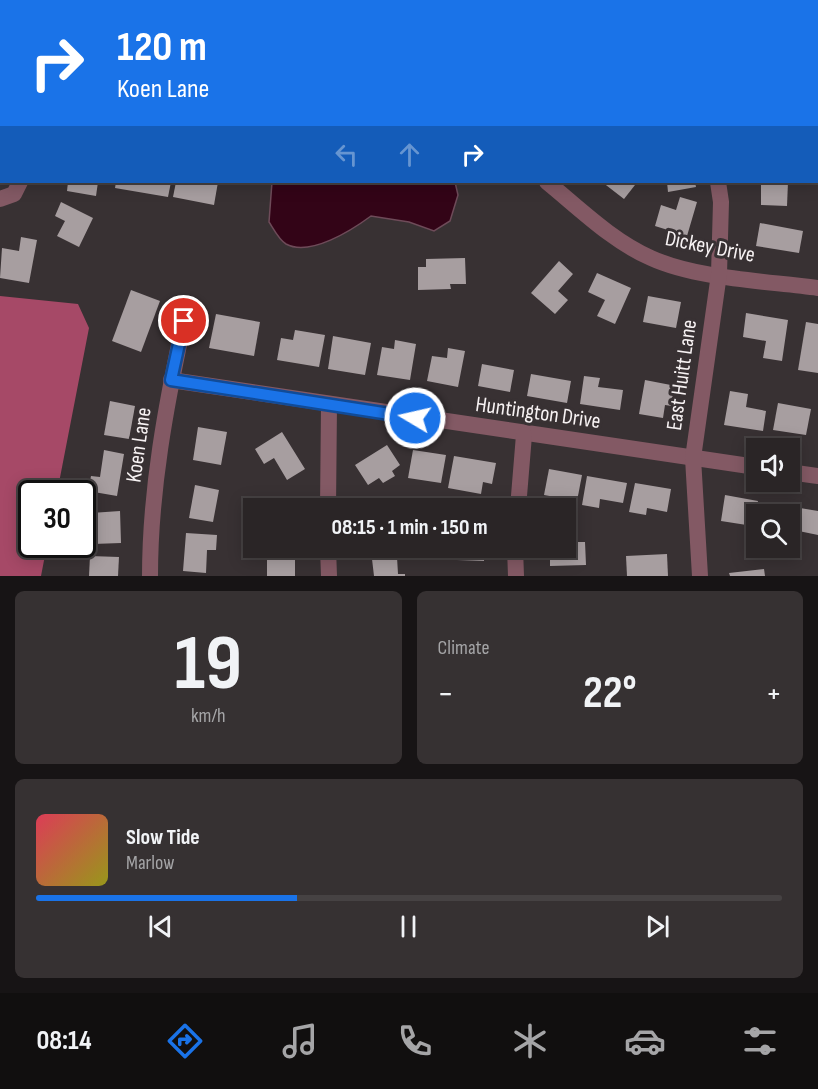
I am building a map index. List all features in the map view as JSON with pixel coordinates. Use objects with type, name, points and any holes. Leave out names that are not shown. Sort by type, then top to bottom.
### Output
[{"type":"street","name":"Dickey Drive","points":[[549,183],[603,228],[650,258],[685,270],[818,288]]},
{"type":"street","name":"East Huitt Lane","points":[[700,576],[693,458],[719,274],[721,202],[718,183]]},
{"type":"street","name":"Koen Lane","points":[[150,576],[150,525],[171,380],[184,321]]},
{"type":"street","name":"Huntington Drive","points":[[171,380],[524,435],[746,466]]},
{"type":"street","points":[[328,498],[329,405]]},
{"type":"street","points":[[519,498],[524,435]]},
{"type":"street","points":[[800,474],[818,476]]},
{"type":"street","points":[[328,558],[329,576]]},
{"type":"street","points":[[515,558],[516,576]]},
{"type":"shaded area","points":[[272,183],[455,183],[458,195],[450,221],[434,231],[409,222],[371,216],[353,228],[318,245],[296,247],[283,242],[269,222]]},
{"type":"shaded area","points":[[0,296],[78,304],[89,328],[60,480],[18,480],[18,558],[44,558],[41,576],[0,576]]},
{"type":"building","points":[[68,183],[98,183],[96,196],[67,191]]},
{"type":"building","points":[[116,183],[171,183],[168,197],[115,188]]},
{"type":"building","points":[[176,183],[218,183],[214,205],[173,197]]},
{"type":"building","points":[[603,183],[632,183],[635,185],[624,199]]},
{"type":"building","points":[[667,183],[695,183],[696,187],[668,192]]},
{"type":"building","points":[[761,183],[788,183],[787,206],[761,205]]},
{"type":"building","points":[[680,197],[697,202],[687,236],[655,226],[661,205],[676,210]]},
{"type":"building","points":[[61,202],[93,218],[79,247],[57,236],[65,221],[55,216]]},
{"type":"building","points":[[760,223],[803,231],[799,253],[756,246]]},
{"type":"building","points":[[21,237],[37,240],[29,283],[0,278],[2,248],[19,251]]},
{"type":"building","points":[[465,258],[466,284],[450,284],[451,289],[418,290],[418,267],[426,267],[426,259]]},
{"type":"building","points":[[559,261],[573,274],[558,291],[568,300],[555,314],[531,293]]},
{"type":"building","points":[[597,273],[631,288],[615,324],[597,316],[605,300],[588,292]]},
{"type":"building","points":[[131,290],[160,301],[141,352],[112,341]]},
{"type":"building","points":[[648,296],[681,302],[676,328],[643,322]]},
{"type":"building","points":[[746,313],[788,320],[782,361],[763,358],[766,341],[743,337]]},
{"type":"building","points":[[216,314],[260,322],[254,356],[209,348]]},
{"type":"building","points":[[806,322],[818,324],[818,373],[798,370]]},
{"type":"building","points":[[295,330],[325,335],[319,367],[277,360],[281,338],[293,340]]},
{"type":"building","points":[[333,336],[371,343],[365,375],[328,369]]},
{"type":"building","points":[[395,340],[416,344],[410,380],[377,375],[382,347],[394,349]]},
{"type":"building","points":[[448,348],[465,351],[458,387],[427,381],[432,356],[447,358]]},
{"type":"building","points":[[482,364],[514,370],[510,392],[478,386]]},
{"type":"building","points":[[531,374],[571,381],[567,403],[527,396]]},
{"type":"building","points":[[584,376],[600,378],[598,387],[623,390],[620,410],[580,404]]},
{"type":"building","points":[[645,380],[676,386],[672,406],[665,405],[663,418],[639,414]]},
{"type":"building","points":[[730,391],[748,394],[746,407],[766,411],[763,431],[724,425]]},
{"type":"building","points":[[110,401],[135,406],[129,439],[104,435]]},
{"type":"building","points":[[778,403],[811,409],[806,435],[773,430]]},
{"type":"building","points":[[198,427],[227,432],[221,465],[193,460]]},
{"type":"building","points":[[282,432],[305,469],[287,480],[274,458],[264,464],[255,449]]},
{"type":"building","points":[[387,445],[400,465],[392,471],[395,476],[383,483],[379,478],[368,485],[355,465]]},
{"type":"building","points":[[104,450],[124,454],[117,496],[96,492],[96,480],[90,480],[91,476],[100,477]]},
{"type":"building","points":[[413,450],[446,455],[441,483],[408,478]]},
{"type":"building","points":[[454,456],[496,463],[492,484],[483,482],[481,494],[448,488]]},
{"type":"building","points":[[549,469],[582,475],[577,501],[576,498],[544,495]]},
{"type":"building","points":[[587,476],[627,483],[623,503],[600,499],[599,508],[582,505]]},
{"type":"building","points":[[635,483],[671,489],[667,512],[647,508],[646,515],[629,512]]},
{"type":"building","points":[[195,485],[219,490],[213,522],[189,518]]},
{"type":"building","points":[[725,495],[758,501],[757,504],[746,504],[746,525],[721,521]]},
{"type":"building","points":[[800,508],[818,511],[818,535],[800,531]]},
{"type":"building","points":[[120,511],[121,543],[96,544],[96,513]]},
{"type":"building","points":[[186,533],[217,535],[216,550],[207,550],[206,573],[183,571]]},
{"type":"building","points":[[576,542],[585,542],[586,565],[550,566],[550,558],[576,558]]},
{"type":"building","points":[[667,554],[668,576],[627,576],[626,556]]},
{"type":"building","points":[[119,557],[118,576],[89,576],[90,558]]},
{"type":"building","points":[[267,558],[295,558],[295,576],[267,576]]},
{"type":"building","points":[[397,558],[398,574],[405,574],[405,576],[374,576],[372,559]]},
{"type":"building","points":[[457,558],[484,558],[484,561],[457,560]]},
{"type":"building","points":[[764,569],[765,576],[730,576],[729,573]]},
{"type":"route","points":[[184,321],[171,380],[415,418]]}]
